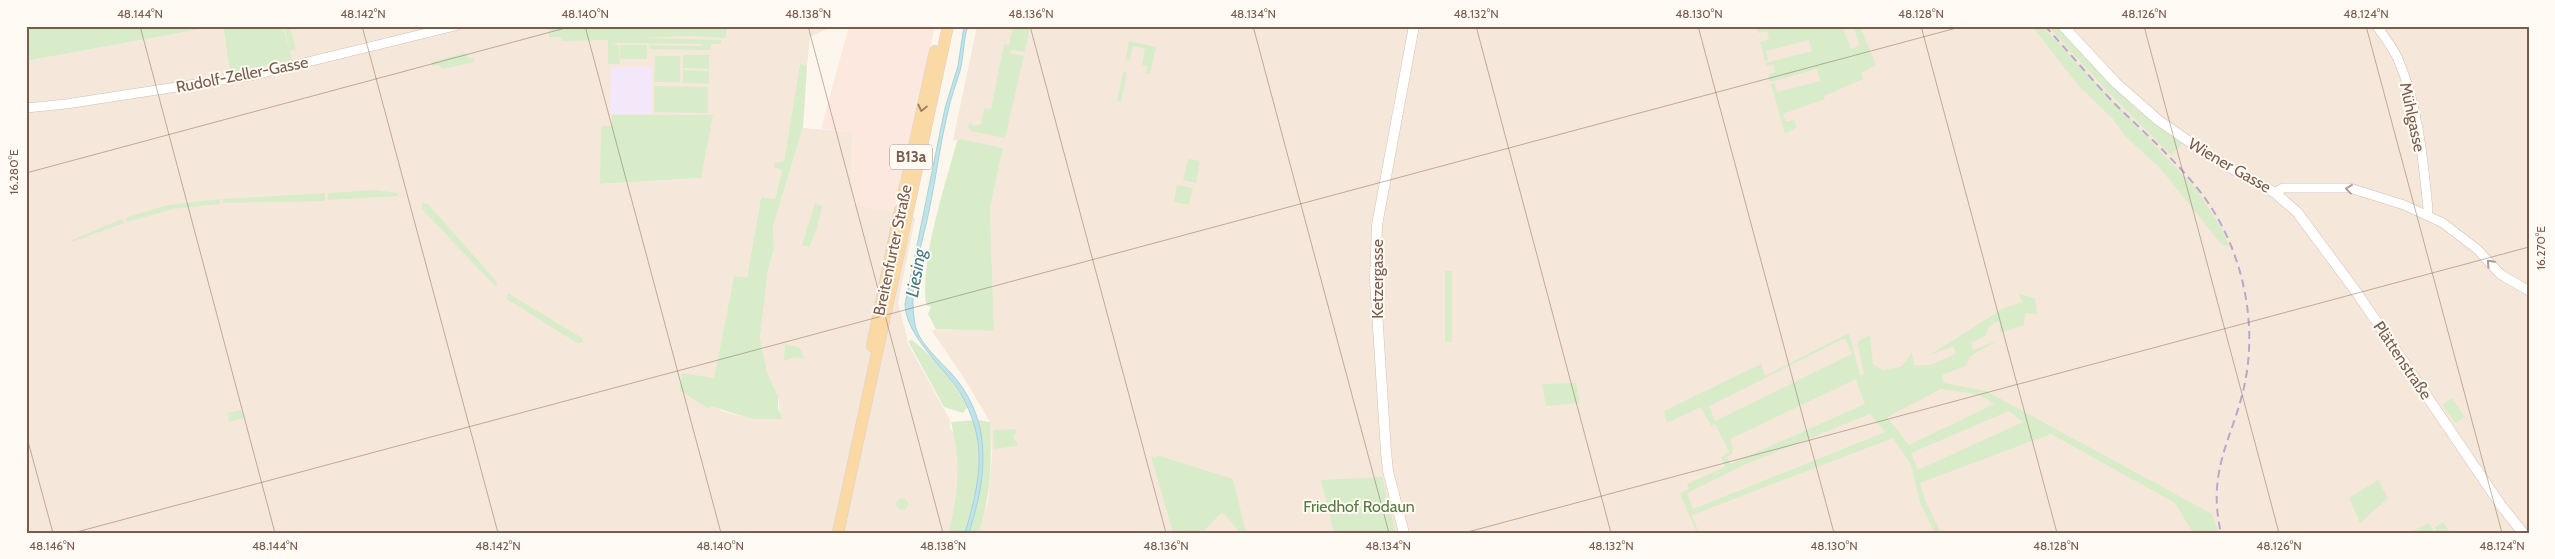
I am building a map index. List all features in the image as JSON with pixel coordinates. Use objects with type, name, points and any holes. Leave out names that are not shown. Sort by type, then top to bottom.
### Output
[{"type":"main road","name":"Breitenfurter Straße","points":[[838,533],[870,387],[889,278],[940,26]]},
{"type":"main road","name":"Breitenfurter Straße","points":[[889,278],[948,26]]},
{"type":"main road","name":"Ketzergasse","points":[[1404,533],[1388,470],[1374,280],[1377,224],[1414,26]]},
{"type":"main road","name":"Wiener Gasse","points":[[2063,26],[2116,84],[2158,120],[2210,156],[2275,193]]},
{"type":"main road","name":"Plättenstraße","points":[[2275,193],[2297,212],[2342,271],[2500,504],[2523,533]]},
{"type":"street","name":"Rudolf-Zeller-Gasse","points":[[26,108],[66,104],[255,74],[455,26]]},
{"type":"street","name":"Mühlgasse","points":[[2377,26],[2397,56],[2404,74],[2418,131],[2428,209],[2427,214]]},
{"type":"street","name":"Wiener Gasse","points":[[2275,193],[2283,188],[2350,188],[2382,196],[2427,214],[2443,223],[2478,250],[2500,274],[2529,291]]},
{"type":"shaded area","points":[[218,26],[223,26],[230,73],[291,60],[283,26],[548,26],[549,37],[727,35],[728,26],[833,26],[810,37],[807,66],[800,63],[784,161],[775,199],[761,197],[747,277],[734,276],[714,379],[682,373],[679,389],[722,411],[752,419],[780,413],[778,396],[767,372],[760,338],[768,270],[774,249],[773,226],[803,128],[852,132],[853,203],[915,218],[898,303],[908,341],[906,340],[950,420],[950,429],[957,435],[962,483],[951,533],[26,533],[26,61]],"holes":[[[601,126],[612,126],[701,178],[601,184]]]},
{"type":"shaded area","points":[[849,26],[935,26],[894,213],[853,204],[852,132],[821,129]]},
{"type":"shaded area","points":[[977,26],[2529,26],[2529,533],[979,533],[988,501],[992,455],[990,422],[964,378],[932,331],[936,329],[994,331],[990,209],[1003,148],[953,140]]},
{"type":"shaded area","points":[[611,67],[652,67],[652,114],[610,114]]},
{"type":"green space","points":[[26,26],[218,26],[26,61]]},
{"type":"green space","points":[[223,26],[283,26],[292,60],[230,73]]},
{"type":"green space","points":[[284,26],[290,26],[296,50],[290,51]]},
{"type":"green space","points":[[548,26],[728,26],[726,38],[692,36],[639,38],[721,40],[721,44],[711,44],[711,50],[650,49],[650,45],[702,46],[703,44],[613,43],[619,46],[620,64],[608,64],[608,40],[562,41],[561,37],[549,37]]},
{"type":"green space","points":[[1013,26],[1030,26],[1025,52],[1011,50],[1010,53],[1024,56],[1005,138],[971,131],[968,127],[969,122],[974,126],[981,124],[984,108],[991,109],[1004,44],[1009,45]]},
{"type":"green space","points":[[1756,26],[1760,26],[1761,29],[1778,26],[1842,26],[1851,49],[1860,45],[1853,26],[1860,26],[1876,65],[1861,73],[1863,79],[1824,96],[1825,99],[1783,114],[1786,122],[1794,120],[1797,127],[1785,134],[1771,84],[1775,83],[1777,92],[1820,81],[1817,69],[1770,82],[1768,74],[1775,72],[1773,64],[1766,66],[1765,63],[1812,51],[1809,40],[1766,51],[1768,60],[1765,61],[1760,42],[1769,39],[1767,31],[1758,33]]},
{"type":"green space","points":[[2032,26],[2042,26],[2196,189],[2222,229],[2229,246],[2222,245],[2160,168],[2125,136],[2113,119],[2078,85]]},
{"type":"green space","points":[[2048,26],[2057,26],[2104,78],[2136,109],[2182,144],[2171,155],[2110,94]]},
{"type":"green space","points":[[1129,41],[1156,47],[1150,74],[1146,73],[1147,66],[1142,65],[1145,49],[1133,46],[1130,60],[1126,59]]},
{"type":"green space","points":[[620,45],[647,45],[647,59],[620,59]]},
{"type":"green space","points":[[464,53],[469,58],[473,57],[475,62],[443,69],[438,65],[432,66],[431,62]]},
{"type":"green space","points":[[683,55],[709,55],[709,69],[683,68]]},
{"type":"green space","points":[[655,56],[680,56],[680,82],[654,82]]},
{"type":"green space","points":[[800,63],[807,66],[803,128],[773,226],[774,249],[768,270],[760,338],[767,372],[778,396],[778,408],[782,419],[752,419],[710,406],[709,409],[679,390],[682,373],[714,378],[734,276],[747,277],[761,197],[775,199],[782,170],[774,167],[775,163],[784,161]]},
{"type":"green space","points":[[683,70],[709,71],[709,84],[683,83]]},
{"type":"green space","points":[[1123,72],[1127,73],[1121,102],[1117,101]]},
{"type":"green space","points":[[654,86],[708,87],[708,113],[654,112]]},
{"type":"green space","points":[[612,115],[713,115],[701,178],[600,184],[601,126],[612,126]]},
{"type":"green space","points":[[960,139],[1003,148],[990,209],[994,331],[936,329],[928,314],[931,307],[926,305],[925,287],[930,245],[940,201],[957,141]]},
{"type":"green space","points":[[1188,159],[1200,161],[1196,183],[1183,180]]},
{"type":"green space","points":[[1177,185],[1193,188],[1189,205],[1174,202]]},
{"type":"green space","points":[[376,190],[397,193],[398,196],[328,200],[328,193]]},
{"type":"green space","points":[[325,193],[325,201],[223,203],[223,199]]},
{"type":"green space","points":[[220,199],[220,204],[173,209],[127,222],[125,218],[168,205]]},
{"type":"green space","points":[[422,203],[428,204],[497,282],[496,287],[422,209]]},
{"type":"green space","points":[[815,204],[822,206],[817,228],[809,247],[802,245]]},
{"type":"green space","points":[[122,219],[124,223],[72,242],[72,240]]},
{"type":"green space","points":[[1445,271],[1452,271],[1452,342],[1445,342]]},
{"type":"green space","points":[[508,293],[582,338],[583,342],[577,343],[510,301],[507,299]]},
{"type":"green space","points":[[2019,294],[2035,298],[2037,314],[2025,313],[2024,325],[2000,333],[1999,321],[1989,326],[1986,335],[1971,343],[1973,350],[1999,340],[1969,357],[1967,365],[1942,375],[1944,383],[1986,391],[2212,514],[2219,533],[2193,533],[2175,503],[2051,434],[1920,483],[1925,500],[1941,533],[1934,532],[1920,502],[1911,465],[1893,438],[1692,515],[1699,533],[1697,533],[1680,493],[1689,489],[1687,484],[1725,467],[1721,457],[1729,452],[1715,424],[1711,426],[1701,407],[1667,423],[1664,411],[1761,364],[1765,376],[1849,333],[1860,375],[1864,374],[1857,342],[1870,335],[1873,364],[1883,370],[1901,367],[1912,353],[1914,365],[1930,365],[1956,354],[1953,346],[1928,356],[2004,308],[2022,302]],"holes":[[[1845,338],[1852,354],[1715,421],[1709,406]],[[1856,379],[1865,404],[1730,464],[1727,457],[1732,454],[1733,449],[1730,439]],[[1941,389],[1980,395],[1994,404],[1909,445],[1887,417]],[[2009,411],[2023,422],[1918,470],[1911,453]],[[1870,414],[1885,432],[1693,509],[1687,493],[1744,465]]]},
{"type":"green space","points":[[912,340],[928,354],[956,388],[967,407],[963,413],[944,407],[908,341]]},
{"type":"green space","points":[[785,344],[800,348],[805,359],[794,357],[784,361]]},
{"type":"green space","points":[[1576,383],[1580,403],[1546,406],[1542,384]]},
{"type":"green space","points":[[2452,398],[2465,417],[2456,423],[2442,405]]},
{"type":"green space","points":[[241,410],[244,418],[229,422],[227,413]]},
{"type":"green space","points":[[977,420],[990,422],[990,478],[983,519],[979,533],[948,533],[955,505],[957,478],[956,450],[951,422]]},
{"type":"green space","points":[[1016,429],[1017,433],[1013,435],[1018,446],[994,449],[993,430]]},
{"type":"green space","points":[[1157,455],[1233,479],[1246,533],[1241,533],[1222,512],[1202,533],[1173,533],[1151,456],[1156,458]]},
{"type":"green space","name":"Friedhof Rodaun","points":[[1382,477],[1396,533],[1334,533],[1321,480]]},
{"type":"green space","points":[[2378,480],[2388,498],[2360,523],[2349,498]]},
{"type":"green space","points":[[902,498],[908,504],[902,510],[896,504]]},
{"type":"green space","points":[[2443,522],[2450,533],[2438,533],[2434,528]]},
{"type":"green space","points":[[2429,523],[2435,533],[2409,533]]},
{"type":"water","name":"Liesing","points":[[964,26],[968,26],[960,71],[945,123],[916,267],[913,310],[915,324],[920,337],[964,390],[974,409],[980,429],[983,449],[980,491],[969,533],[965,533],[975,496],[979,462],[975,428],[969,411],[957,389],[929,354],[911,327],[905,304],[945,108],[958,66]]},
{"type":"railway","points":[[2045,26],[2116,105],[2179,167],[2198,189],[2224,230],[2241,275],[2249,323],[2249,347],[2243,393],[2225,449],[2217,487],[2217,509],[2221,533]]}]
